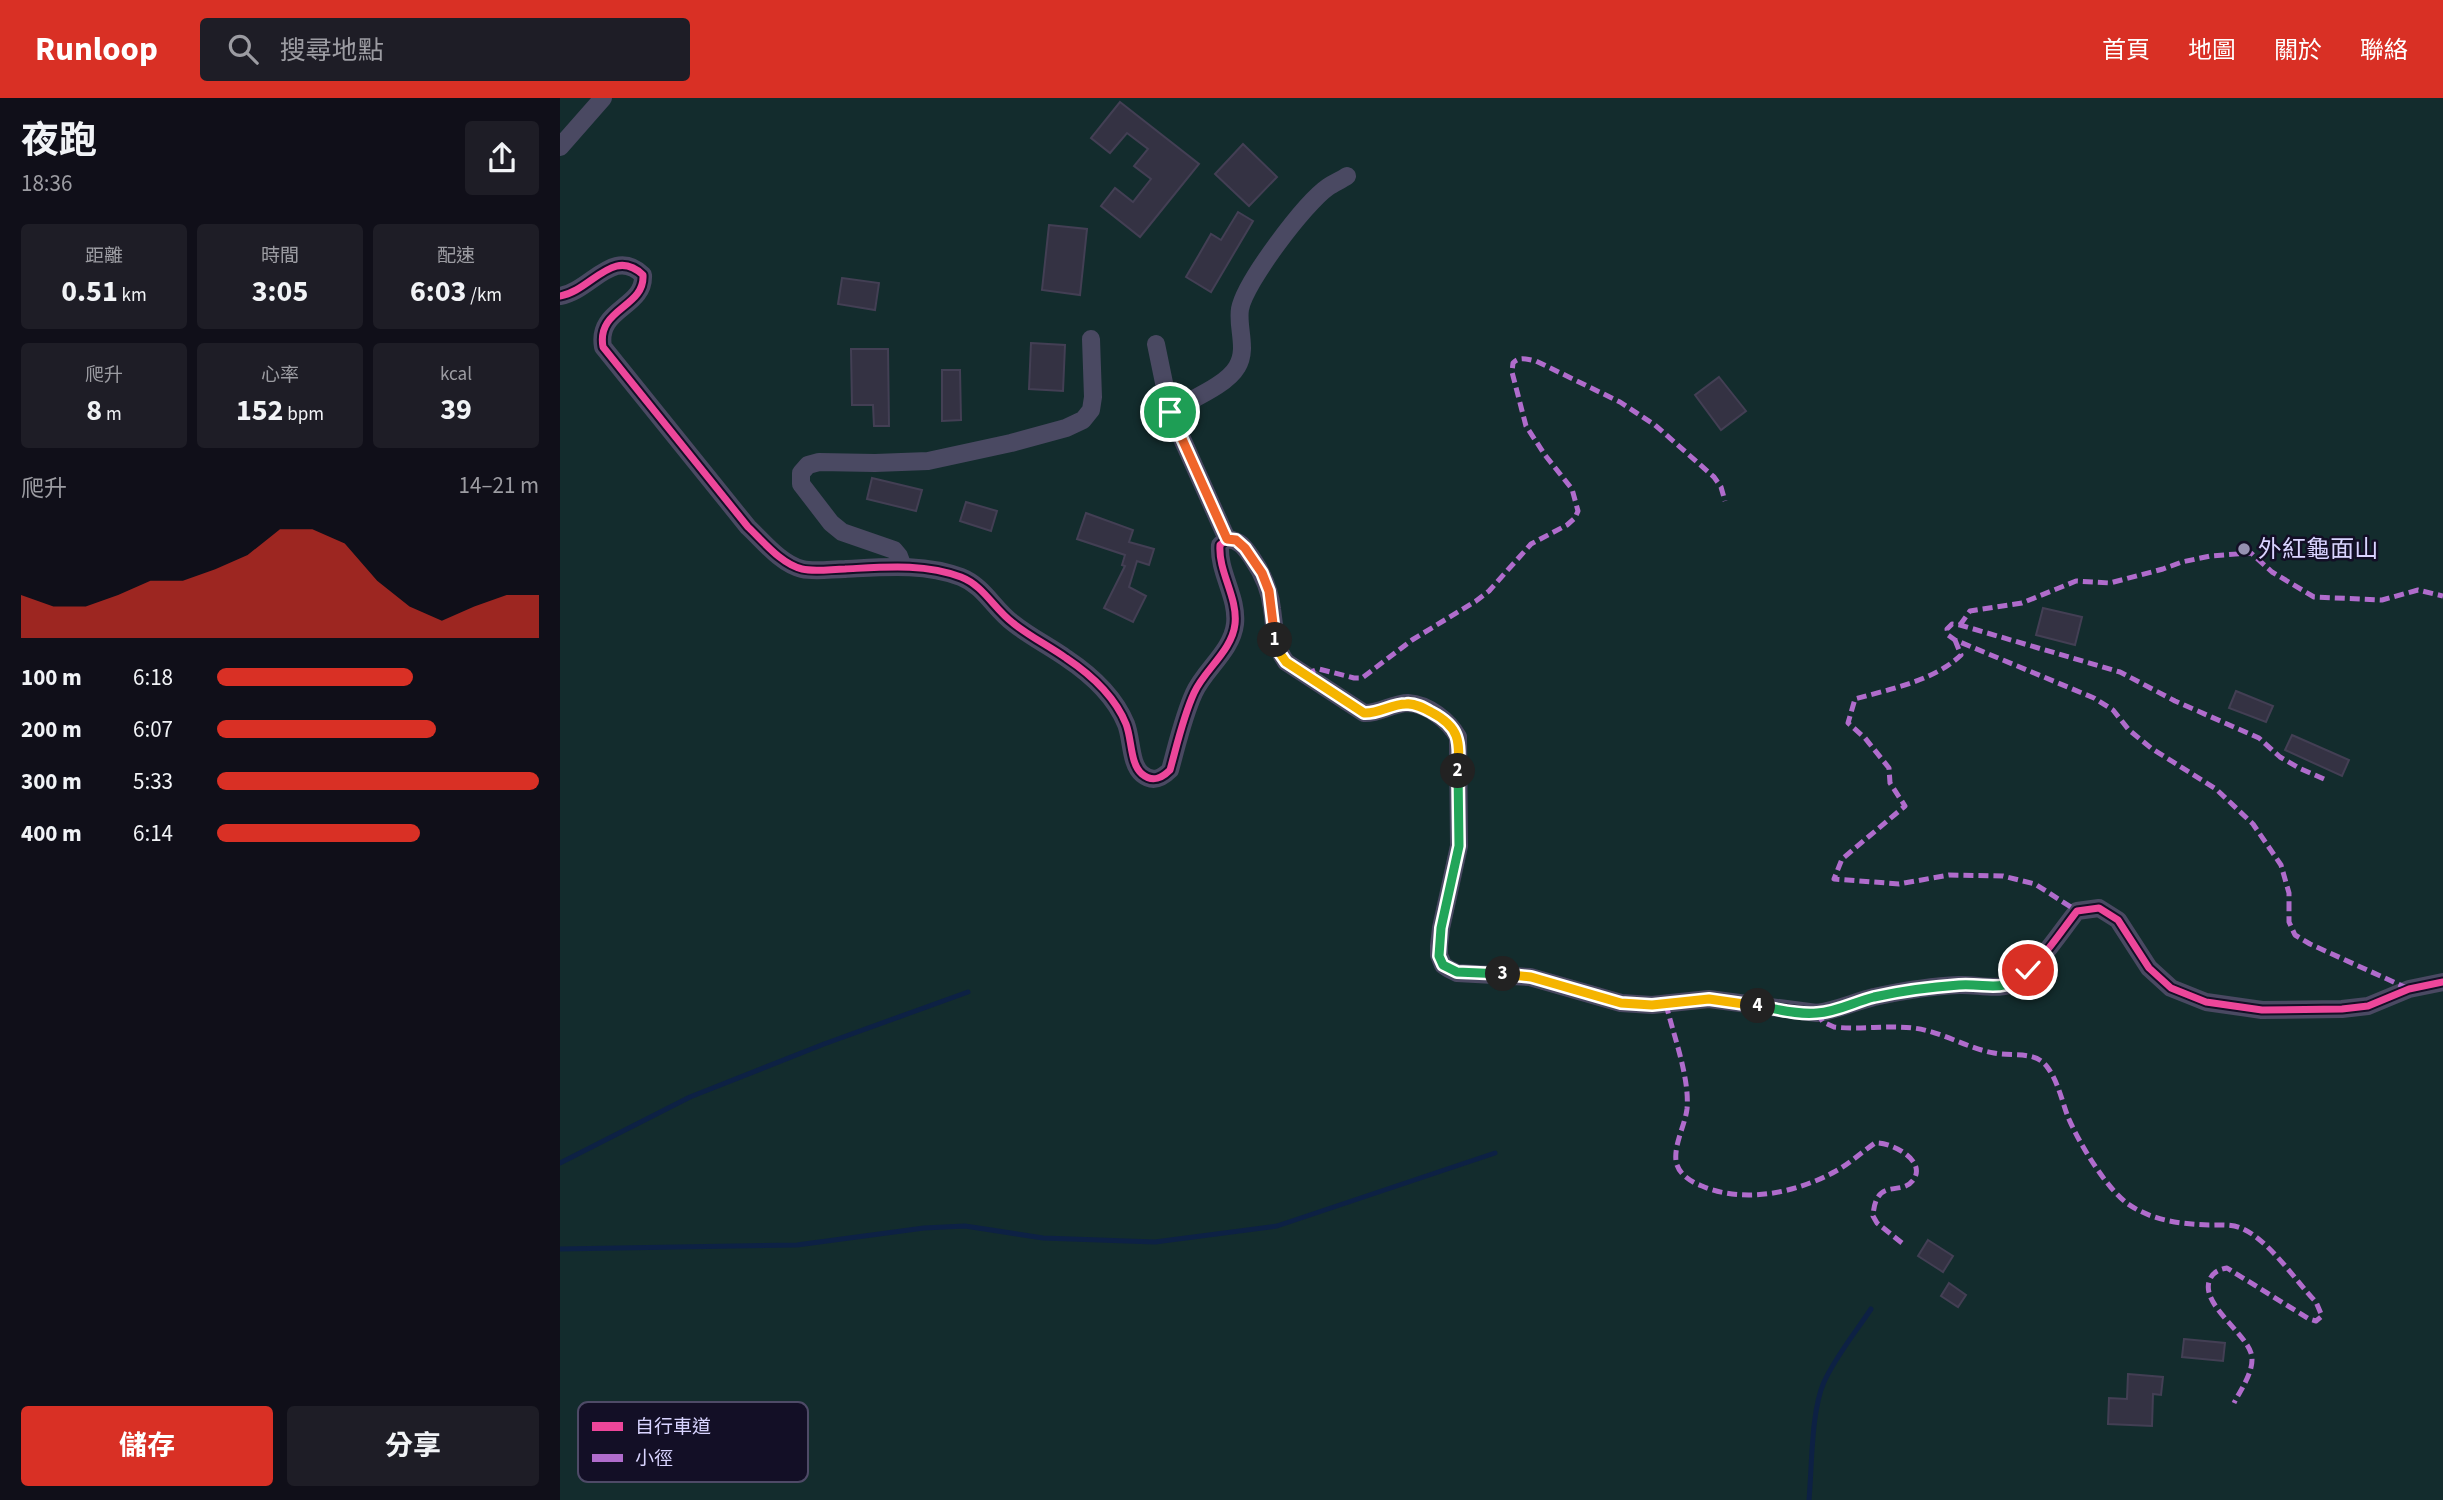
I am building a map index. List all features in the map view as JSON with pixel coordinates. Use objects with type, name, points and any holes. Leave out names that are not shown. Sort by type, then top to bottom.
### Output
[{"type":"street","points":[[560,147],[603,98]]},
{"type":"street","points":[[1170,412],[1219,384],[1236,370],[1241,360],[1239,312],[1242,300],[1272,251],[1313,201],[1328,187],[1347,176]]},
{"type":"street","points":[[560,296],[578,289],[613,267],[621,264],[635,267],[643,275],[644,285],[638,294],[609,318],[601,337],[603,347],[748,527],[773,551],[802,569],[929,568],[963,578],[982,591],[1012,622],[1080,667],[1117,707],[1127,725],[1135,764],[1140,773],[1150,779],[1161,778],[1170,770],[1194,691],[1227,643],[1235,623],[1232,600],[1219,555],[1220,545],[1227,539],[1236,540],[1245,548],[1262,573],[1269,591],[1274,636],[1279,652],[1286,662],[1364,713],[1408,703],[1421,706],[1452,726],[1458,737],[1458,803],[1461,829],[1441,928],[1439,956],[1443,965],[1457,972],[1531,977],[1621,1003],[1652,1005],[1709,999],[1817,1013],[1834,1011],[1871,998],[1930,987],[2004,986],[2017,981],[2028,970],[2077,911],[2099,908],[2118,920],[2149,968],[2171,988],[2206,1002],[2262,1010],[2342,1009],[2368,1006],[2409,989],[2443,982]]},
{"type":"street","points":[[903,567],[900,556],[894,550],[842,532],[831,523],[801,484],[801,473],[808,465],[818,461],[928,461],[1011,443],[1083,421],[1091,410],[1093,397],[1091,339]]},
{"type":"street","points":[[1156,344],[1170,412],[1227,539]]},
{"type":"green space","points":[[560,98],[2443,98],[2443,1500],[560,1500]]},
{"type":"building","points":[[1120,102],[1199,164],[1140,237],[1101,206],[1115,188],[1133,202],[1151,179],[1134,166],[1148,149],[1127,133],[1110,153],[1091,138]]},
{"type":"building","points":[[1243,144],[1277,177],[1249,206],[1215,174]]},
{"type":"building","points":[[1238,212],[1253,221],[1211,292],[1186,277],[1211,234],[1221,240]]},
{"type":"building","points":[[1049,225],[1087,229],[1080,295],[1042,290]]},
{"type":"building","points":[[842,278],[879,283],[875,310],[838,304]]},
{"type":"building","points":[[1031,343],[1065,345],[1063,391],[1029,389]]},
{"type":"building","points":[[851,349],[888,349],[889,426],[874,426],[873,405],[852,405]]},
{"type":"building","points":[[942,370],[960,370],[961,420],[942,421]]},
{"type":"building","points":[[1719,377],[1746,411],[1721,430],[1695,395]]},
{"type":"building","points":[[872,478],[922,490],[916,511],[867,499]]},
{"type":"building","points":[[966,502],[997,511],[991,531],[960,521]]},
{"type":"building","points":[[1086,513],[1133,530],[1129,542],[1154,549],[1149,565],[1137,561],[1129,587],[1146,596],[1133,622],[1104,608],[1125,566],[1122,565],[1125,555],[1077,539]]},
{"type":"building","points":[[2043,608],[2082,617],[2075,645],[2036,635]]},
{"type":"building","points":[[2236,691],[2273,706],[2266,722],[2229,708]]},
{"type":"building","points":[[2292,735],[2349,760],[2342,776],[2285,750]]},
{"type":"building","points":[[1928,1240],[1953,1256],[1943,1272],[1918,1256]]},
{"type":"building","points":[[1949,1283],[1966,1295],[1958,1307],[1941,1296]]},
{"type":"building","points":[[2184,1339],[2225,1343],[2223,1361],[2182,1357]]},
{"type":"building","points":[[2128,1374],[2163,1377],[2161,1395],[2153,1394],[2152,1426],[2108,1424],[2109,1398],[2127,1399]]},
{"type":"waterway","points":[[560,1163],[690,1097],[824,1044],[968,992]]},
{"type":"waterway","points":[[560,1249],[797,1245],[924,1228],[965,1226],[1043,1238],[1155,1242],[1277,1226],[1495,1153]]},
{"type":"waterway","points":[[1809,1500],[1814,1423],[1820,1394],[1834,1363],[1871,1309]]},
{"type":"marked path","points":[[1308,677],[1319,669],[1362,678],[1412,640],[1476,601],[1489,591],[1531,544],[1575,518],[1578,511],[1572,489],[1526,426],[1512,372],[1513,363],[1518,359],[1536,361],[1620,402],[1655,425],[1714,477],[1721,487],[1725,501]]},
{"type":"marked path","points":[[1960,625],[1970,611],[2022,603],[2076,581],[2110,583],[2210,556],[2251,553],[2272,572],[2314,597],[2382,600],[2418,590],[2443,596]]},
{"type":"marked path","points":[[2324,779],[2280,757],[2259,738],[2175,701],[2120,672],[1960,625],[1952,624],[1947,629],[1948,635],[1955,640],[2094,698],[2113,710],[2129,730],[2151,748],[2216,789],[2253,824],[2281,865],[2289,893],[2289,922],[2295,935],[2409,989]]},
{"type":"marked path","points":[[1955,640],[1961,655],[1950,664],[1925,678],[1855,699],[1848,723],[1865,738],[1889,768],[1890,783],[1905,806],[1842,859],[1834,879],[1899,884],[1949,875],[2003,876],[2035,884],[2077,911]]},
{"type":"marked path","points":[[1666,1004],[1686,1084],[1687,1109],[1676,1155],[1677,1166],[1682,1174],[1702,1186],[1718,1191],[1770,1194],[1820,1179],[1841,1168],[1875,1143],[1882,1143],[1898,1149],[1915,1165],[1914,1179],[1909,1184],[1884,1191],[1875,1203],[1873,1216],[1877,1223],[1902,1243]]},
{"type":"marked path","points":[[1817,1013],[1823,1022],[1834,1027],[1913,1028],[1934,1032],[1984,1051],[2031,1056],[2043,1062],[2057,1085],[2068,1117],[2086,1152],[2102,1176],[2128,1204],[2167,1220],[2237,1227],[2261,1241],[2316,1302],[2322,1316],[2316,1321],[2309,1319],[2227,1268],[2213,1274],[2208,1288],[2211,1298],[2247,1344],[2252,1359],[2250,1372],[2234,1403]]},
{"type":"cycle path","points":[[560,296],[622,265],[632,267],[643,275],[642,286],[637,295],[607,324],[603,334],[603,347],[748,527],[766,545],[787,562],[802,569],[918,568],[947,573],[969,581],[1013,623],[1075,664],[1101,687],[1126,724],[1138,770],[1150,778],[1161,777],[1170,770],[1183,721],[1194,693],[1233,634],[1234,604],[1222,565],[1220,545],[1227,539],[1239,543],[1252,558],[1265,582],[1277,643],[1286,662],[1364,713],[1402,703],[1416,704],[1437,714],[1458,737],[1459,846],[1439,946],[1443,965],[1457,973],[1530,977],[1621,1003],[1652,1005],[1709,999],[1817,1013],[1874,997],[1917,989],[1959,985],[1997,987],[2011,984],[2033,967],[2077,911],[2099,908],[2118,920],[2149,968],[2171,988],[2206,1002],[2262,1010],[2342,1009],[2368,1006],[2409,989],[2443,982]]},
{"type":"place","name":"外紅龜面山","points":[[2244,549]]},
{"type":"route","points":[[1170,412],[1227,539],[1236,540],[1245,548],[1262,573],[1269,591],[1274,636],[1279,652],[1286,662],[1364,713],[1408,703],[1421,706],[1452,726],[1458,737],[1458,803],[1461,829],[1439,946],[1439,956],[1449,970],[1531,977],[1621,1003],[1652,1005],[1709,999],[1808,1013],[1834,1011],[1871,998],[1930,987],[2004,986],[2017,981],[2028,970]]}]
